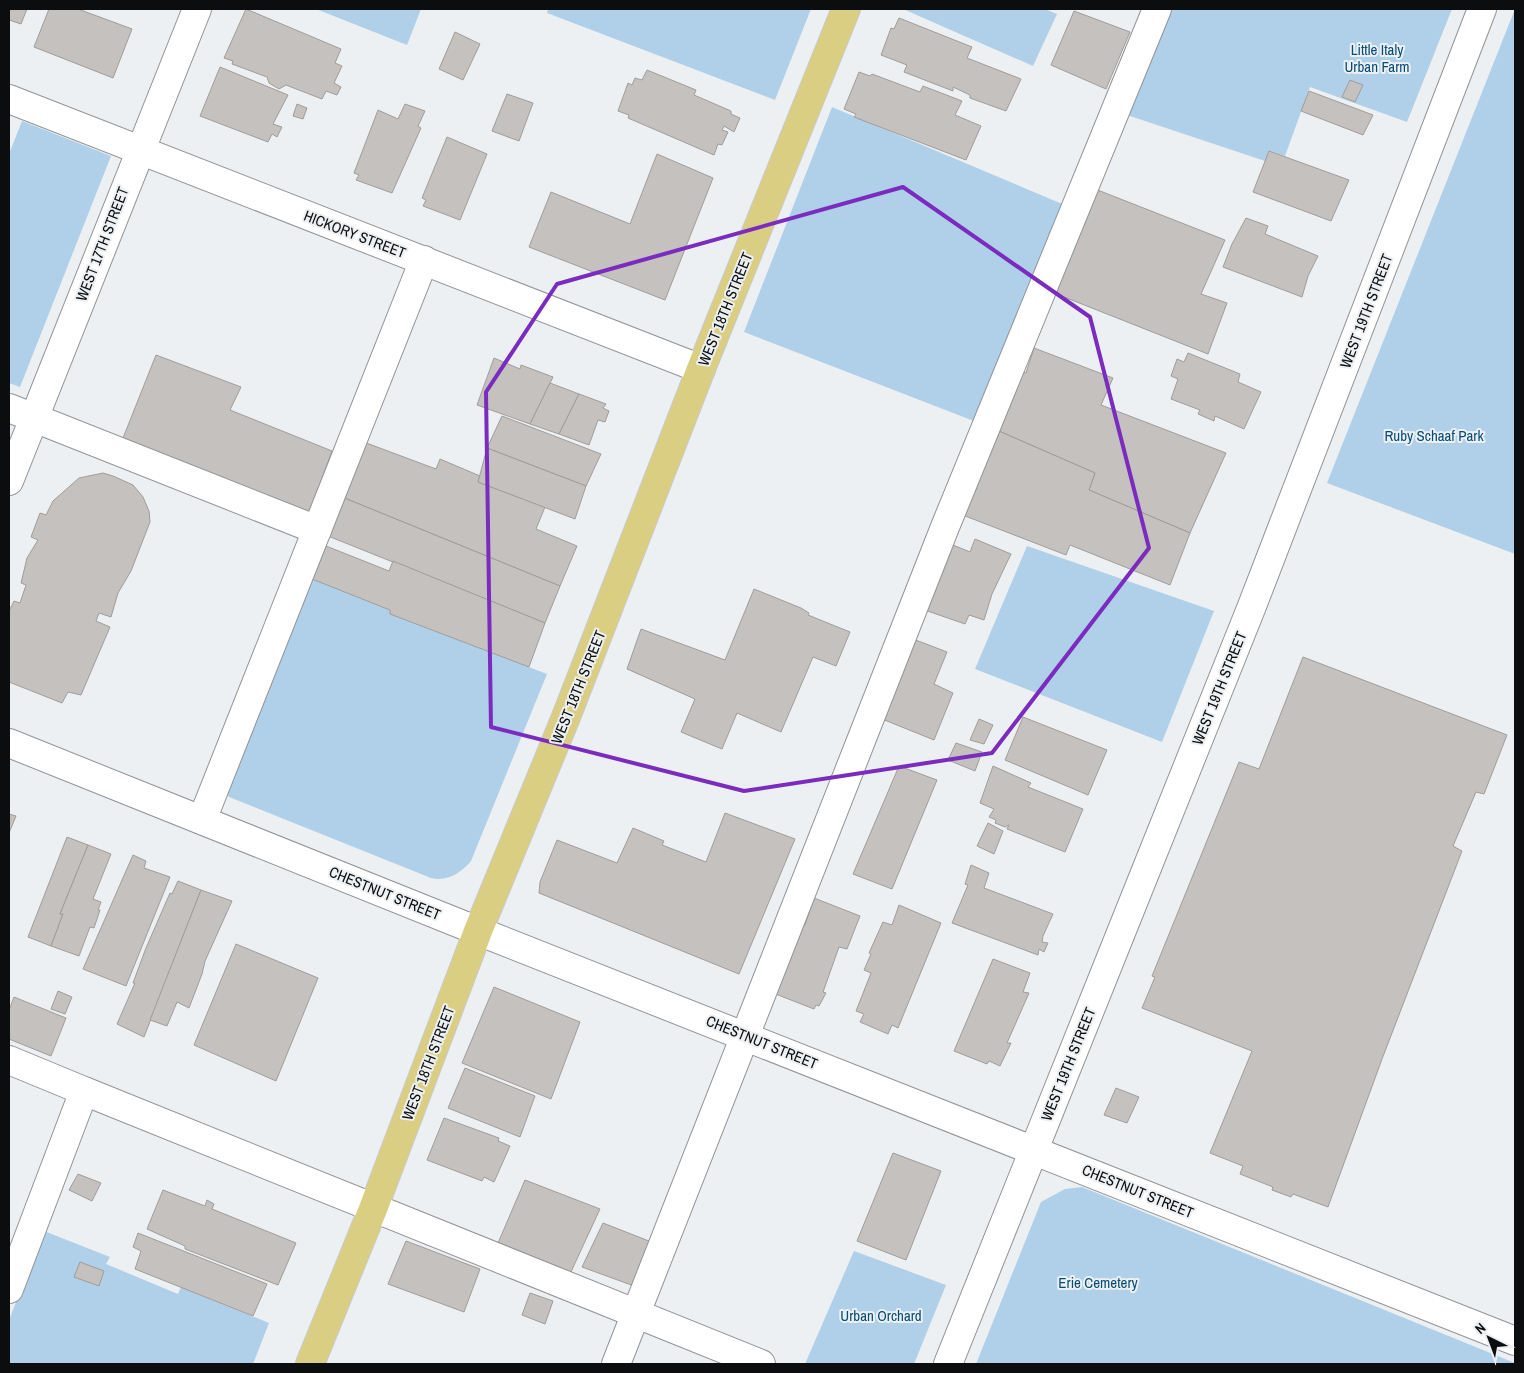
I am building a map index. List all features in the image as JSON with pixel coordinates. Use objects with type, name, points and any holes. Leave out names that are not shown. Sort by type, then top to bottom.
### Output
[{"type":"main road","name":"WEST 18TH STREET","points":[[310,1364],[373,1209],[478,931],[623,574],[701,369],[846,9]]},
{"type":"street","name":"WEST 17TH STREET","points":[[9,481],[138,151],[197,9]]},
{"type":"street","points":[[616,1364],[945,527],[1157,9]]},
{"type":"street","name":"WEST 19TH STREET","points":[[948,1364],[1252,606],[1482,9]]},
{"type":"street","name":"HICKORY STREET","points":[[9,99],[138,151],[424,260],[701,369]]},
{"type":"street","points":[[202,820],[424,260]]},
{"type":"street","points":[[9,408],[317,530]]},
{"type":"street","name":"CHESTNUT STREET","points":[[9,743],[478,931],[1515,1341]]},
{"type":"street","points":[[9,1060],[373,1209],[761,1364]]},
{"type":"street","points":[[9,1289],[84,1091]]},
{"type":"highlighted area","points":[[903,187],[1090,317],[1149,548],[992,753],[744,791],[491,727],[486,392],[557,284]]},
{"type":"green space","points":[[316,9],[421,9],[407,45]]},
{"type":"green space","points":[[548,9],[811,9],[775,100],[547,13]]},
{"type":"green space","points":[[903,9],[1045,9],[1057,14],[1033,66]]},
{"type":"green space","name":"Little Italy Urban Farm","points":[[1170,9],[1452,9],[1407,122],[1310,87],[1285,156],[1270,151],[1265,161],[1127,115]]},
{"type":"green space","name":"Ruby Schaaf Park","points":[[1515,9],[1515,554],[1327,483]]},
{"type":"green space","points":[[832,107],[1067,206],[979,423],[744,332]]},
{"type":"green space","points":[[22,121],[111,156],[20,387],[9,383],[9,154]]},
{"type":"green space","points":[[1027,546],[1214,611],[1162,742],[975,669]]},
{"type":"green space","points":[[312,579],[390,610],[390,614],[547,674],[471,861],[453,876],[443,879],[431,878],[229,797],[226,793]]},
{"type":"green space","name":"Erie Cemetery","points":[[1082,1187],[1515,1364],[976,1364],[1041,1202],[1065,1189]]},
{"type":"green space","points":[[44,1231],[110,1257],[106,1264],[178,1294],[181,1287],[269,1323],[253,1364],[9,1364],[9,1320]]},
{"type":"green space","name":"Urban Orchard","points":[[854,1251],[946,1285],[914,1364],[805,1364]]},
{"type":"building","points":[[9,9],[27,9],[21,24],[9,20]]},
{"type":"building","points":[[49,9],[78,9],[132,29],[113,78],[34,47]]},
{"type":"building","points":[[246,9],[341,49],[335,63],[342,66],[334,83],[341,87],[337,95],[326,91],[322,99],[286,85],[279,89],[269,83],[267,77],[232,64],[233,61],[224,58]]},
{"type":"building","points":[[1074,11],[1130,32],[1106,89],[1051,65]]},
{"type":"building","points":[[899,18],[972,47],[967,58],[1021,79],[1006,111],[970,98],[970,95],[953,87],[953,91],[904,72],[907,65],[881,55],[891,28],[894,29]]},
{"type":"building","points":[[455,32],[480,44],[463,80],[439,69]]},
{"type":"building","points":[[220,67],[288,95],[273,124],[282,127],[277,137],[272,134],[268,142],[200,116]]},
{"type":"building","points":[[647,70],[696,90],[694,95],[731,111],[731,114],[740,118],[734,132],[724,126],[722,130],[728,132],[722,145],[718,144],[714,155],[628,118],[629,115],[618,111],[628,83],[632,85],[635,78],[642,80]]},
{"type":"building","points":[[859,72],[870,76],[872,74],[920,92],[923,86],[962,101],[955,115],[981,126],[966,160],[854,117],[856,114],[844,109]]},
{"type":"building","points":[[1350,80],[1363,85],[1355,102],[1342,97]]},
{"type":"building","points":[[1309,91],[1373,115],[1363,135],[1301,111]]},
{"type":"building","points":[[507,94],[533,103],[519,141],[492,131]]},
{"type":"building","points":[[297,104],[307,108],[303,119],[293,116]]},
{"type":"building","points":[[405,104],[425,111],[418,126],[421,128],[392,193],[356,180],[359,175],[354,173],[378,110],[398,119]]},
{"type":"building","points":[[447,137],[487,154],[460,220],[423,206],[426,200],[422,198]]},
{"type":"building","points":[[1269,151],[1349,180],[1331,221],[1253,192]]},
{"type":"building","points":[[657,154],[713,178],[665,300],[529,247],[551,192],[630,224]]},
{"type":"building","points":[[1090,187],[1225,240],[1201,294],[1227,303],[1208,354],[1049,291]]},
{"type":"building","points":[[1246,218],[1268,226],[1265,234],[1318,256],[1308,276],[1302,297],[1223,267],[1232,244]]},
{"type":"building","points":[[1034,348],[1113,378],[1101,405],[1226,453],[1190,533],[1089,490],[1095,473],[992,428],[1019,370],[1026,373]]},
{"type":"building","points":[[1188,353],[1240,374],[1238,382],[1261,392],[1244,429],[1215,416],[1214,421],[1198,414],[1200,410],[1171,399],[1178,379],[1171,376],[1177,359],[1184,362]]},
{"type":"building","points":[[156,355],[241,387],[230,410],[332,451],[309,514],[123,438]]},
{"type":"building","points":[[494,358],[520,369],[521,365],[553,377],[530,424],[477,405]]},
{"type":"building","points":[[550,383],[579,394],[559,434],[530,424]]},
{"type":"building","points":[[579,394],[606,404],[603,408],[609,411],[605,422],[598,420],[589,445],[559,434]]},
{"type":"building","points":[[502,416],[601,454],[586,486],[487,448]]},
{"type":"building","points":[[992,428],[1095,473],[1089,490],[1190,533],[1170,585],[1070,545],[1066,555],[960,514]]},
{"type":"building","points":[[361,441],[436,469],[440,459],[480,476],[478,482],[545,507],[536,529],[577,546],[560,586],[342,497]]},
{"type":"building","points":[[487,448],[586,486],[575,519],[478,482]]},
{"type":"building","points":[[103,473],[133,485],[143,497],[149,511],[150,522],[131,571],[118,593],[111,617],[99,613],[96,621],[110,627],[81,695],[68,692],[62,703],[9,682],[9,611],[14,601],[20,603],[26,585],[21,583],[27,558],[38,540],[31,537],[40,513],[46,515],[53,501],[79,478]]},
{"type":"building","points":[[342,497],[560,586],[545,623],[328,536]]},
{"type":"building","points":[[975,539],[1011,554],[992,594],[984,620],[969,615],[965,624],[919,608],[948,543],[970,552]]},
{"type":"building","points":[[326,546],[389,571],[393,561],[545,623],[529,667],[390,614],[390,610],[312,579]]},
{"type":"building","points":[[754,589],[801,608],[809,613],[808,615],[850,632],[836,666],[813,657],[781,732],[737,713],[722,749],[681,732],[695,699],[627,669],[641,629],[725,660]]},
{"type":"building","points":[[913,639],[947,652],[934,684],[953,693],[934,740],[882,719]]},
{"type":"building","points":[[1303,657],[1507,735],[1484,794],[1476,792],[1453,846],[1462,851],[1382,1059],[1328,1207],[1293,1194],[1291,1197],[1272,1190],[1273,1187],[1240,1174],[1243,1166],[1210,1153],[1252,1051],[1142,1008],[1155,977],[1152,976],[1239,762],[1259,769]]},
{"type":"building","points":[[1023,717],[1107,750],[1088,795],[1005,760]]},
{"type":"building","points":[[979,719],[993,725],[984,744],[970,740]]},
{"type":"building","points":[[956,743],[982,752],[975,771],[948,760]]},
{"type":"building","points":[[899,766],[937,780],[892,889],[853,874]]},
{"type":"building","points":[[993,766],[1031,783],[1028,787],[1083,809],[1065,852],[1007,829],[1009,825],[1005,827],[995,823],[996,820],[989,817],[994,809],[980,803]]},
{"type":"building","points":[[725,813],[795,839],[739,974],[539,893],[540,882],[557,840],[617,863],[633,828],[664,841],[662,845],[706,862]]},
{"type":"building","points":[[9,814],[16,816],[9,833]]},
{"type":"building","points":[[988,823],[1003,831],[994,854],[977,846]]},
{"type":"building","points":[[67,837],[88,845],[60,914],[63,914],[51,946],[28,937]]},
{"type":"building","points":[[88,845],[111,854],[93,899],[101,902],[98,910],[100,910],[94,928],[90,927],[79,956],[51,946],[63,914],[60,914]]},
{"type":"building","points":[[133,855],[146,861],[144,868],[170,877],[126,986],[83,969]]},
{"type":"building","points":[[971,865],[989,873],[984,888],[1053,914],[1043,936],[1042,942],[1048,943],[1044,952],[1039,949],[1038,955],[952,923],[968,885],[965,884]]},
{"type":"building","points":[[178,881],[201,890],[144,1037],[117,1024],[135,983],[133,983],[146,948],[170,893],[172,894]]},
{"type":"building","points":[[201,890],[232,901],[205,961],[189,1008],[177,1002],[167,1026],[150,1020]]},
{"type":"building","points":[[814,898],[860,916],[847,949],[839,947],[823,992],[826,993],[819,1006],[816,1005],[814,1009],[773,993],[801,923],[805,925]]},
{"type":"building","points":[[899,905],[941,923],[898,1028],[892,1025],[888,1034],[860,1022],[864,1014],[856,1011],[871,973],[864,970],[871,954],[869,953],[883,922],[892,925]]},
{"type":"building","points":[[236,944],[318,978],[276,1081],[194,1045]]},
{"type":"building","points":[[993,959],[1030,973],[1023,992],[1029,993],[1007,1043],[1011,1043],[1000,1066],[989,1061],[987,1064],[954,1051]]},
{"type":"building","points":[[494,987],[580,1022],[551,1099],[462,1063]]},
{"type":"building","points":[[58,991],[72,997],[65,1014],[51,1009]]},
{"type":"building","points":[[14,997],[66,1018],[51,1056],[9,1039],[9,1010]]},
{"type":"building","points":[[465,1068],[535,1096],[520,1137],[448,1108]]},
{"type":"building","points":[[1116,1088],[1139,1097],[1127,1123],[1104,1115]]},
{"type":"building","points":[[444,1118],[499,1138],[498,1141],[510,1146],[494,1182],[484,1177],[482,1181],[427,1160]]},
{"type":"building","points":[[893,1153],[941,1171],[906,1260],[857,1241]]},
{"type":"building","points":[[78,1174],[101,1183],[92,1201],[69,1190]]},
{"type":"building","points":[[525,1180],[600,1209],[570,1274],[530,1260],[498,1243]]},
{"type":"building","points":[[163,1190],[205,1206],[207,1200],[214,1204],[212,1209],[296,1243],[278,1285],[185,1249],[185,1246],[147,1229]]},
{"type":"building","points":[[603,1223],[654,1243],[634,1286],[582,1267]]},
{"type":"building","points":[[138,1233],[267,1284],[253,1316],[135,1269],[141,1251],[133,1247]]},
{"type":"building","points":[[406,1241],[480,1269],[464,1312],[388,1284]]},
{"type":"building","points":[[80,1262],[104,1271],[99,1286],[74,1277]]},
{"type":"building","points":[[530,1293],[553,1301],[545,1324],[522,1315]]}]
